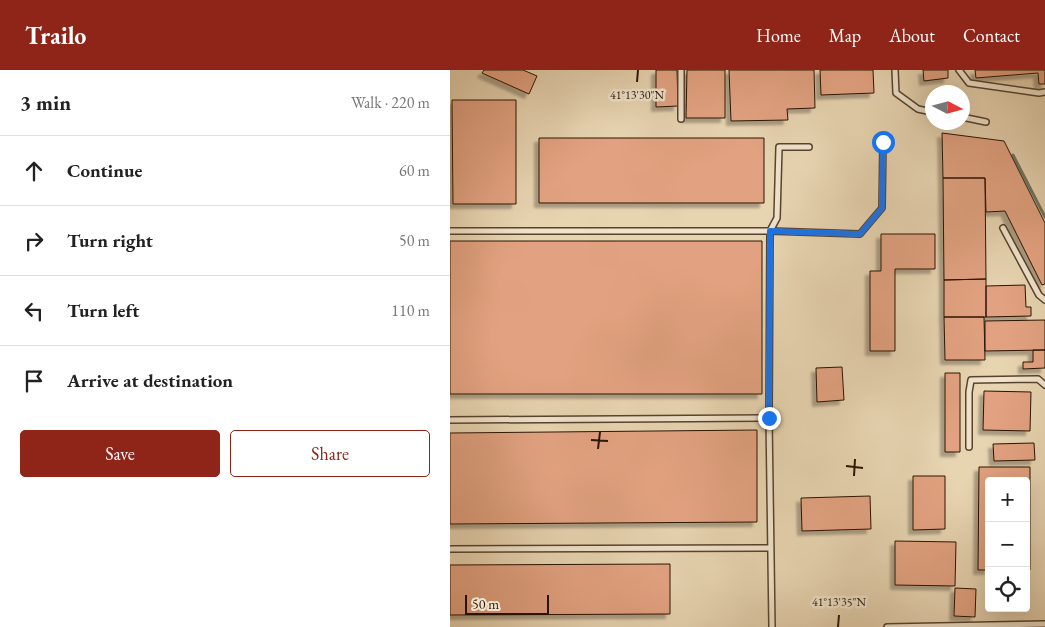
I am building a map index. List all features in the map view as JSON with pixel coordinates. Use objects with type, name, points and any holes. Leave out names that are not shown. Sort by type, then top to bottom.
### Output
[{"type":"lane","points":[[681,70],[682,119]]},
{"type":"lane","points":[[895,70],[896,93],[918,109],[925,110]]},
{"type":"lane","points":[[958,70],[969,83],[1039,93],[1045,92]]},
{"type":"lane","points":[[970,119],[986,122]]},
{"type":"lane","points":[[450,231],[770,231],[860,234],[882,208],[883,142]]},
{"type":"lane","points":[[772,627],[769,418],[770,231],[777,218],[779,147],[809,147]]},
{"type":"lane","points":[[1003,228],[1039,295],[1045,300]]},
{"type":"lane","points":[[969,447],[969,392],[971,380],[1038,379],[1045,385]]},
{"type":"lane","points":[[450,420],[769,418]]},
{"type":"lane","points":[[450,549],[771,548]]},
{"type":"lane","points":[[887,627],[1045,624]]},
{"type":"building","points":[[484,70],[523,70],[537,76],[529,94],[482,73]]},
{"type":"building","points":[[656,70],[677,70],[678,106],[656,107]]},
{"type":"building","points":[[687,70],[725,70],[725,118],[686,118]]},
{"type":"building","points":[[729,70],[814,70],[815,108],[787,109],[788,120],[731,121]]},
{"type":"building","points":[[820,70],[873,70],[874,93],[821,95]]},
{"type":"building","points":[[923,70],[948,70],[948,78],[924,81]]},
{"type":"building","points":[[975,70],[1045,70],[1045,84],[1039,84],[1038,73],[976,78]]},
{"type":"building","points":[[452,100],[516,100],[516,204],[453,204]]},
{"type":"building","points":[[942,133],[1004,141],[1045,223],[1045,284],[1042,285],[1005,211],[986,212],[985,178],[943,178]]},
{"type":"building","points":[[539,138],[764,138],[764,203],[539,203]]},
{"type":"building","points":[[943,178],[985,178],[986,279],[944,280]]},
{"type":"building","points":[[881,234],[935,234],[935,269],[895,269],[895,351],[870,351],[870,271],[881,271]]},
{"type":"building","points":[[450,241],[762,241],[762,394],[450,394]]},
{"type":"building","points":[[986,279],[986,317],[944,317],[944,280]]},
{"type":"building","points":[[1025,285],[1026,307],[1031,307],[1031,316],[986,317],[986,286]]},
{"type":"building","points":[[944,317],[984,317],[985,360],[945,360]]},
{"type":"building","points":[[1045,320],[1045,350],[985,351],[985,321]]},
{"type":"building","points":[[1033,350],[1045,350],[1045,368],[1023,369],[1023,362],[1033,362]]},
{"type":"building","points":[[842,367],[844,400],[817,402],[816,368]]},
{"type":"building","points":[[945,373],[960,373],[960,452],[945,452]]},
{"type":"building","points":[[984,391],[1031,392],[1030,431],[983,430]]},
{"type":"building","points":[[757,430],[757,522],[450,524],[450,433]]},
{"type":"building","points":[[1034,443],[1035,460],[994,461],[993,444]]},
{"type":"building","points":[[979,467],[1030,467],[1030,477],[985,477],[985,570],[978,570]]},
{"type":"building","points":[[913,476],[945,476],[945,529],[913,530]]},
{"type":"building","points":[[870,496],[871,529],[802,531],[801,498]]},
{"type":"building","points":[[895,541],[956,542],[955,586],[895,585]]},
{"type":"building","points":[[670,564],[670,614],[450,615],[450,565]]},
{"type":"building","points":[[955,588],[976,589],[975,617],[954,616]]},
{"type":"waterway","points":[[1013,155],[1045,217]]},
{"type":"route","points":[[769,418],[770,231],[860,234],[882,208],[883,142]]}]
